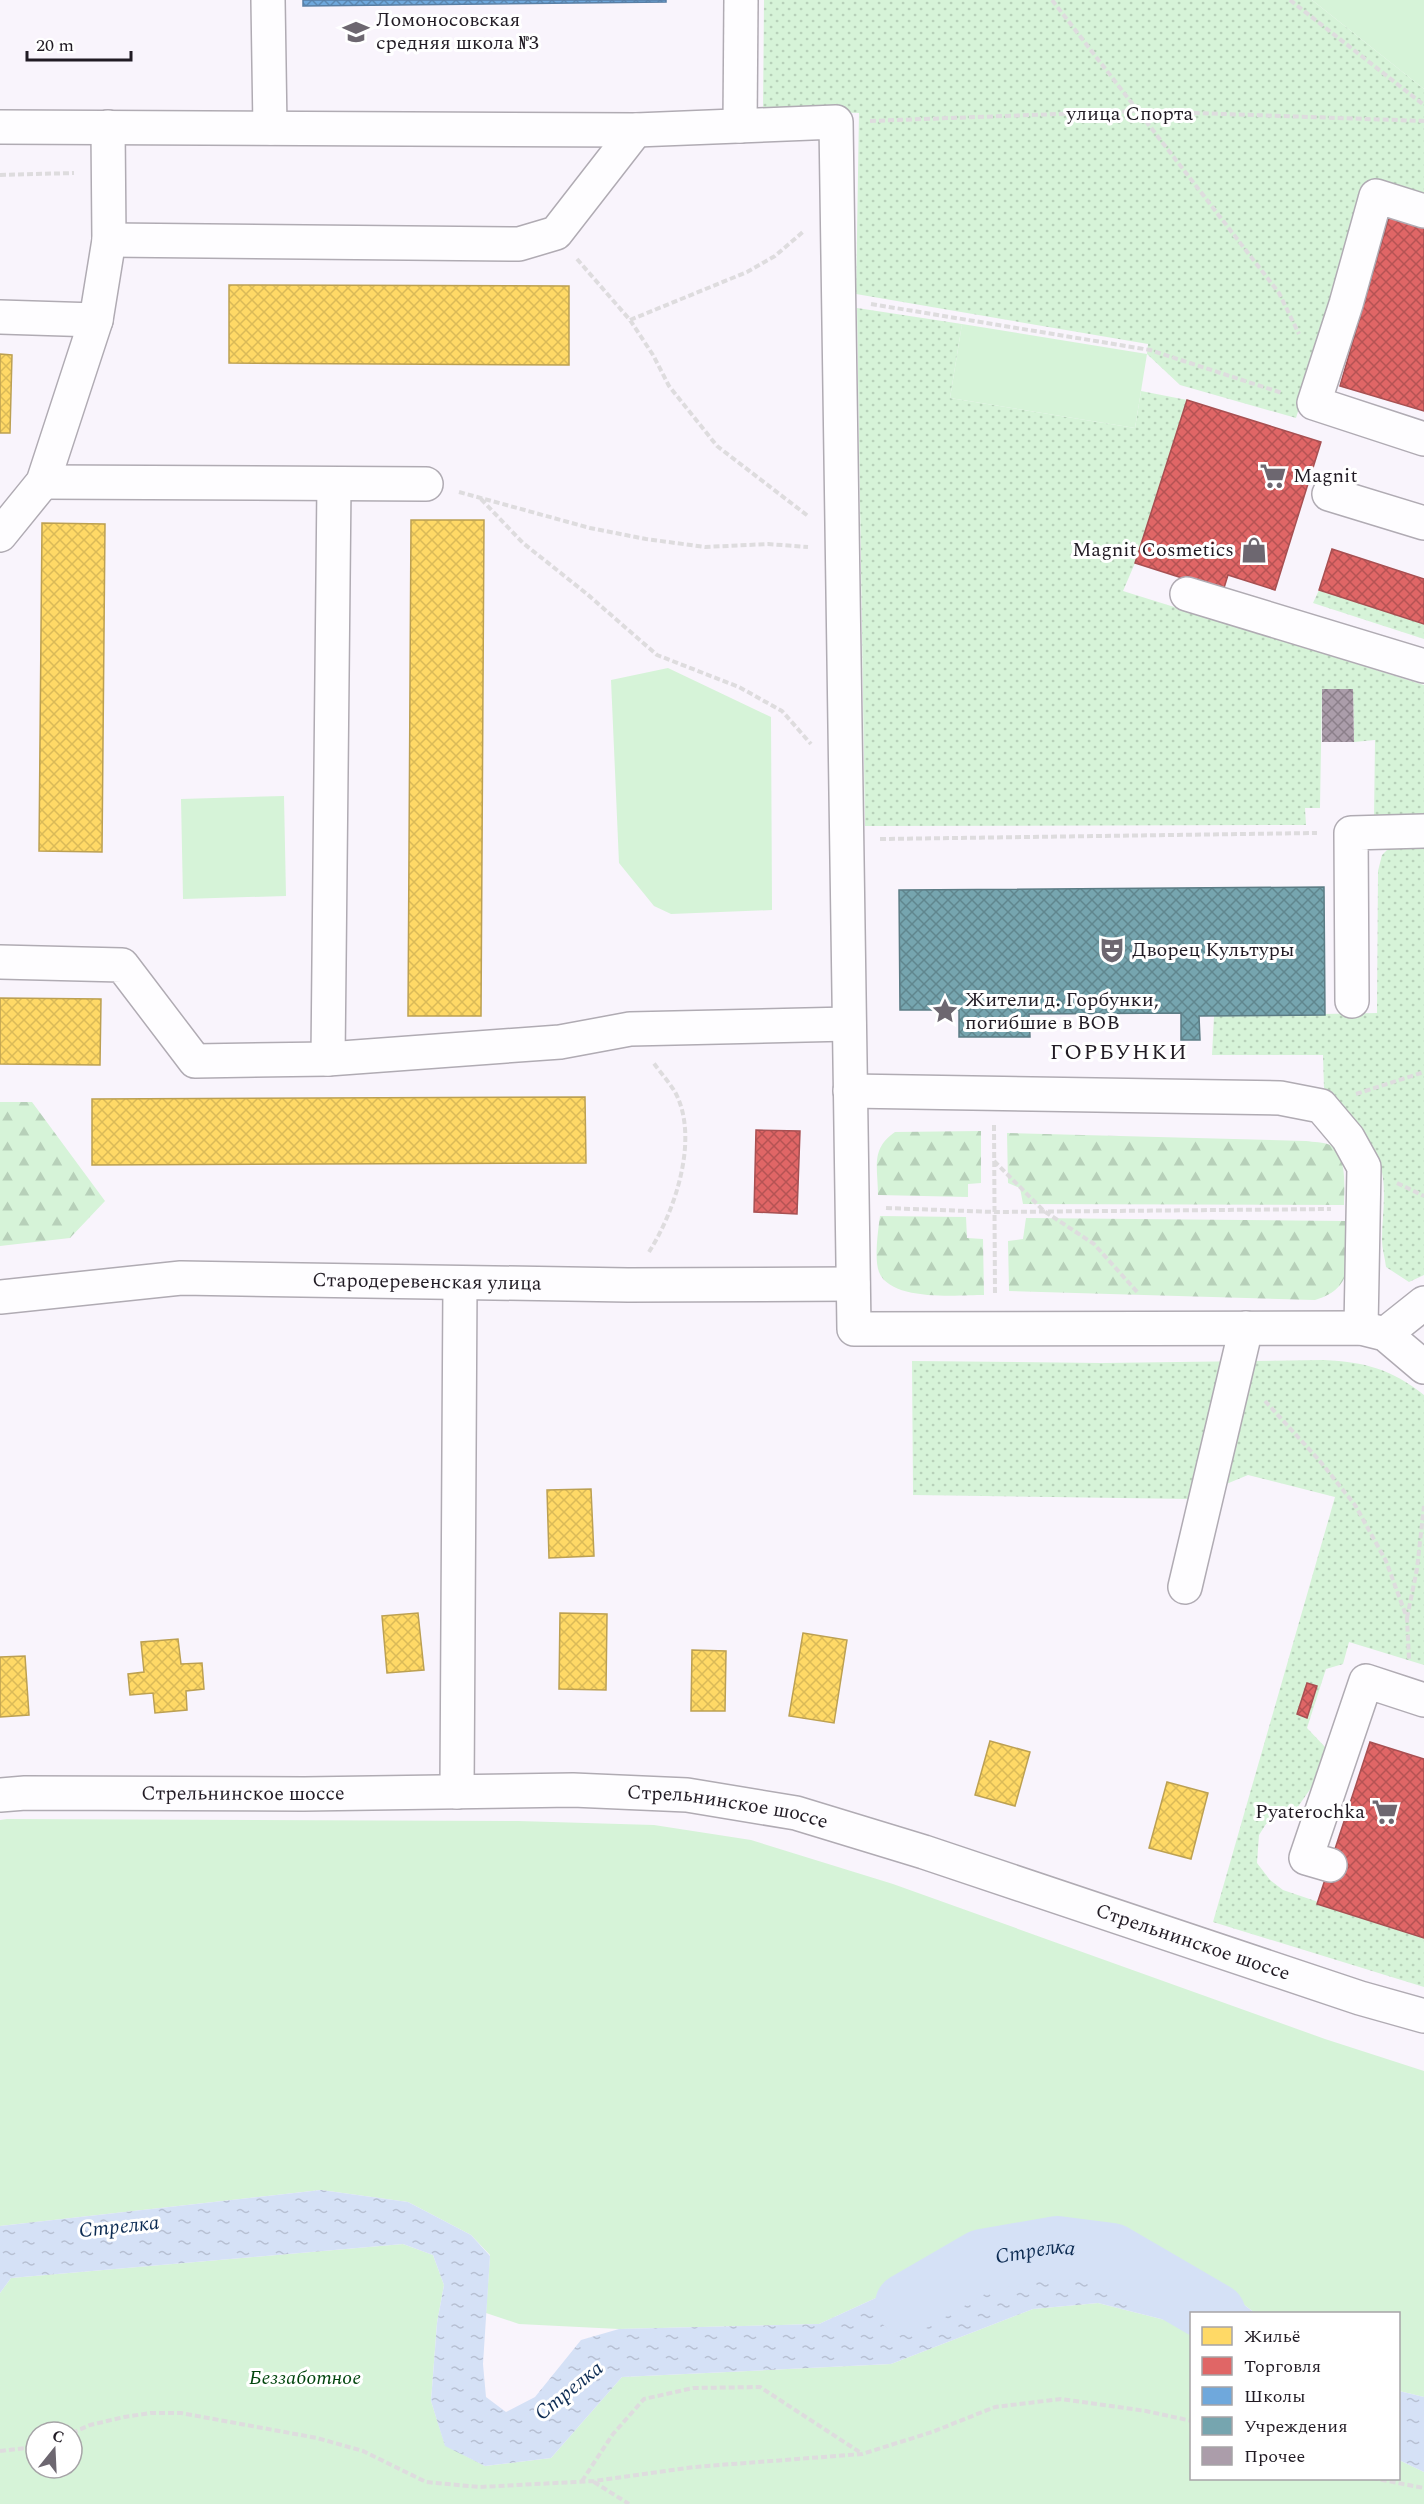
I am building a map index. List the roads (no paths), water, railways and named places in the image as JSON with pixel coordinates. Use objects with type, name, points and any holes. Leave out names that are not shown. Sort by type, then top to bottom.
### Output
[{"type":"street","points":[[268,0],[270,128]]},
{"type":"street","points":[[740,126],[741,0]]},
{"type":"street","points":[[0,127],[636,130],[836,122],[854,1329],[1246,1328],[1373,1331],[1424,1303]]},
{"type":"street","points":[[0,535],[43,482],[96,320],[109,240],[108,127]]},
{"type":"street","points":[[109,240],[519,244],[556,233],[636,130]]},
{"type":"street","points":[[1424,211],[1376,196],[1346,304],[1314,403],[1424,439]]},
{"type":"street","points":[[0,317],[96,320]]},
{"type":"street","points":[[43,482],[426,484]]},
{"type":"street","points":[[328,1059],[334,484]]},
{"type":"street","points":[[1329,494],[1424,523]]},
{"type":"street","points":[[1187,594],[1424,666]]},
{"type":"street","points":[[1352,1001],[1351,833],[1424,831]]},
{"type":"street","points":[[0,962],[122,966],[195,1061],[328,1059],[560,1042],[630,1029],[849,1024]]},
{"type":"street","points":[[850,1091],[1280,1098],[1321,1106],[1348,1138],[1364,1167],[1373,1331]]},
{"type":"street","name":"Стародеревенская улица","points":[[0,1297],[181,1278],[628,1285],[853,1284]]},
{"type":"street","points":[[458,1792],[460,1283]]},
{"type":"street","points":[[1185,1587],[1246,1328]]},
{"type":"street","points":[[1373,1331],[1424,1367]]},
{"type":"street","points":[[1330,1865],[1306,1858],[1366,1681],[1424,1700]]},
{"type":"street","name":"Стрельнинское шоссе","points":[[0,1795],[573,1790],[687,1795],[796,1813],[924,1852],[1349,1995],[1424,2016]]},
{"type":"water","points":[[321,2190],[408,2202],[471,2235],[490,2256],[483,2364],[486,2397],[506,2412],[535,2397],[581,2340],[619,2329],[819,2324],[915,2280],[1015,2251],[1108,2259],[1239,2301],[1254,2312],[1190,2312],[1190,2332],[1169,2321],[1098,2303],[1033,2309],[891,2364],[622,2377],[551,2458],[485,2466],[445,2446],[431,2401],[437,2323],[444,2285],[433,2255],[403,2244],[11,2278],[0,2293],[0,2226]]},
{"type":"water","points":[[1400,2391],[1424,2397],[1424,2472],[1400,2460]]},
{"type":"waterway","name":"Стрелка","points":[[906,2304],[982,2260],[1057,2247],[1112,2254],[1212,2312]]},
{"type":"place","name":"Ломоносовская средняя школа №3","points":[[356,32]]},
{"type":"place","name":"Magnit","points":[[1273,476]]},
{"type":"place","name":"Magnit Cosmetics","points":[[1254,550]]},
{"type":"place","name":"Дворец Культуры","points":[[1112,950]]},
{"type":"place","name":"Жители д. Горбунки, погибшие в ВОВ","points":[[945,1011]]},
{"type":"place","name":"Pyaterochka","points":[[1385,1812]]},
{"type":"district","name":"ГОРБУНКИ","points":[[1119,1052]]},
{"type":"park label","name":"Беззаботное","points":[[305,2378]]}]
